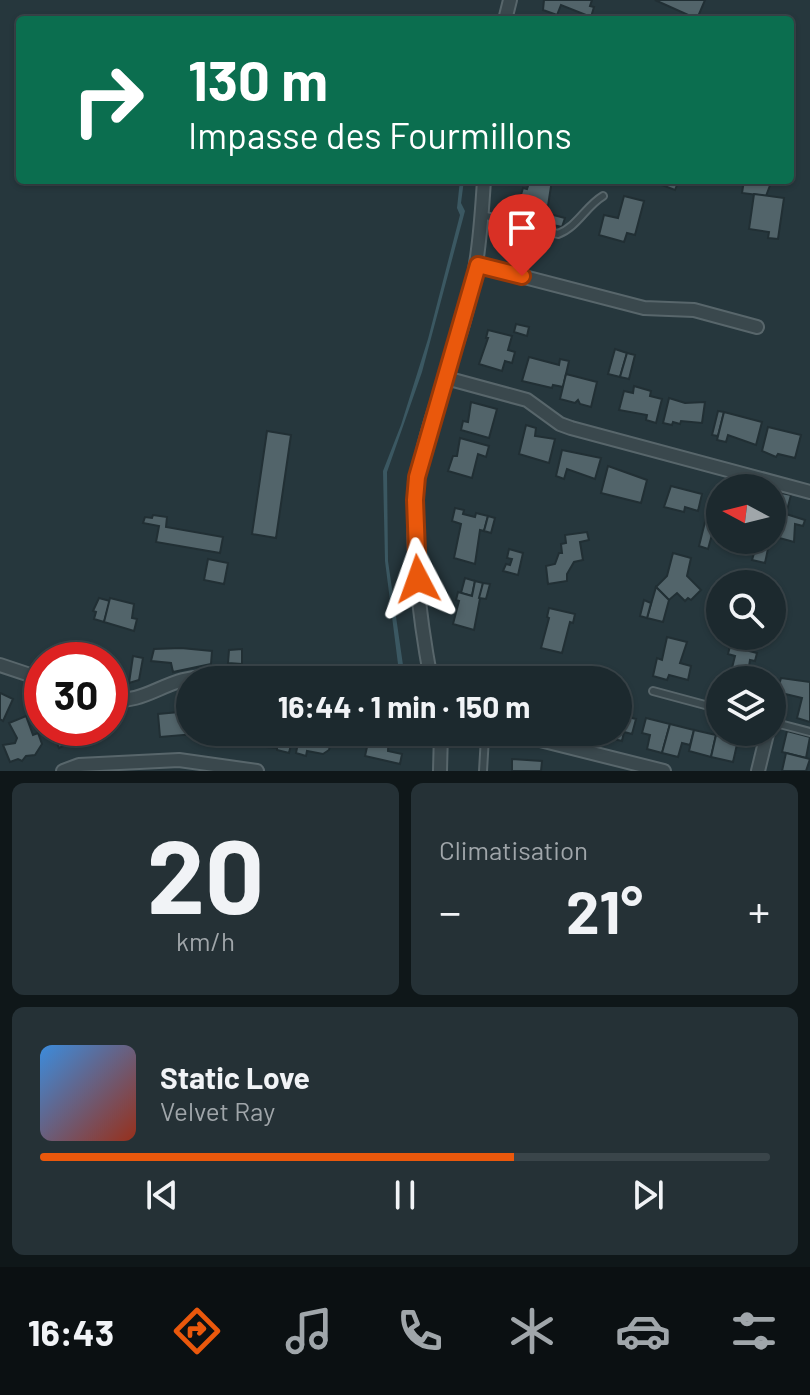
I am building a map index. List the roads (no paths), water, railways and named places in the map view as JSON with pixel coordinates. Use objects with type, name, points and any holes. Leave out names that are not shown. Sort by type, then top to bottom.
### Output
[{"type":"street","points":[[429,666],[420,606],[415,500],[422,455],[478,265],[484,184]]},
{"type":"street","points":[[478,265],[644,308],[694,310],[757,327]]},
{"type":"street","points":[[446,378],[527,400],[560,424],[571,428],[810,492]]},
{"type":"street","points":[[0,665],[24,673]]},
{"type":"street","points":[[128,700],[176,683]]},
{"type":"street","points":[[440,771],[441,746]]},
{"type":"street","points":[[560,746],[629,767],[664,771]]},
{"type":"street","points":[[758,771],[765,746]]},
{"type":"street","points":[[63,771],[79,765],[179,760],[257,771]]},
{"type":"lane","points":[[482,215],[558,234],[567,231],[593,202],[603,196]]},
{"type":"lane","points":[[653,691],[706,705]]},
{"type":"lane","points":[[786,730],[810,732]]},
{"type":"lane","points":[[483,771],[484,746]]},
{"type":"water","points":[[460,184],[463,184],[461,203],[465,211],[422,372],[387,472],[388,561],[403,666],[398,666],[385,561],[383,471],[428,339],[460,215],[457,208]]}]
